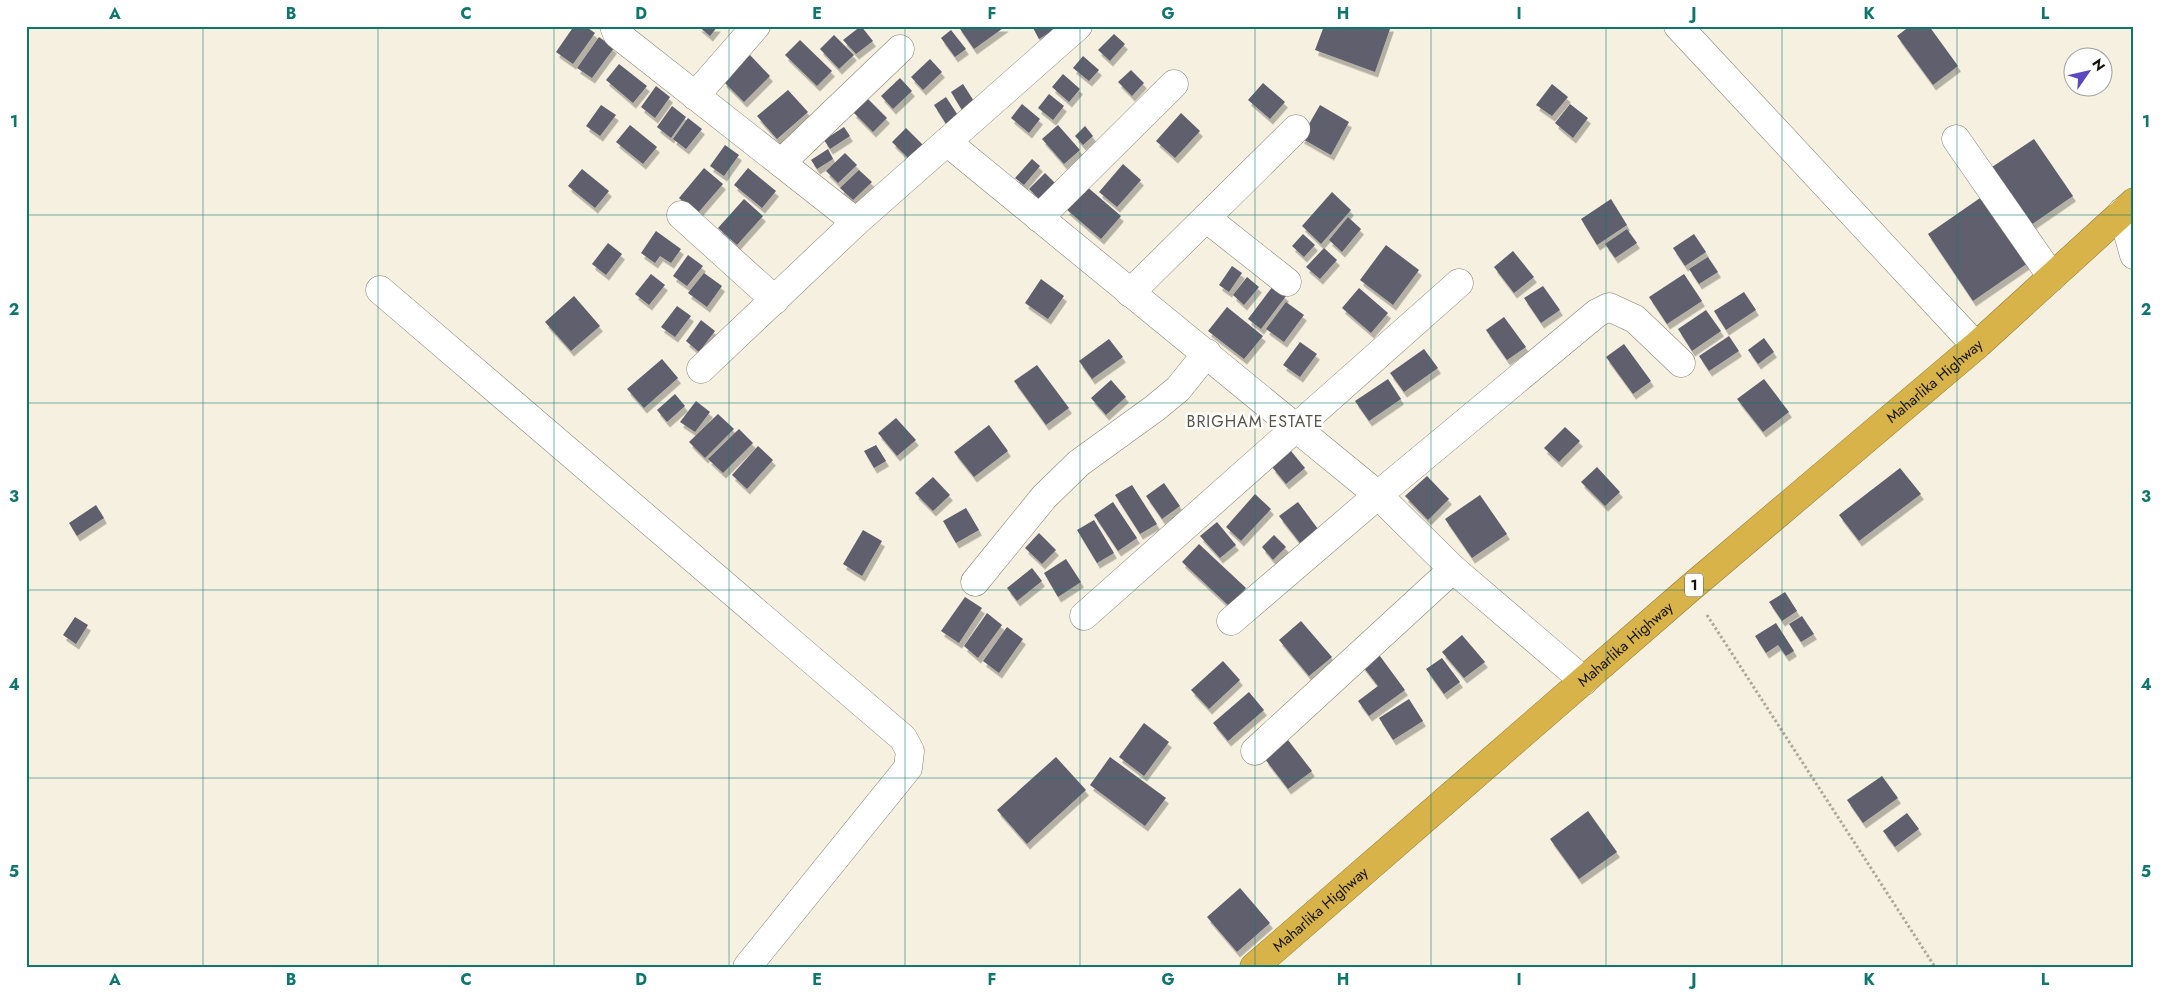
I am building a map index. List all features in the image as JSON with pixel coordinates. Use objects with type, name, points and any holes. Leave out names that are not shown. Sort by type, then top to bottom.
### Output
[{"type":"highway","name":"Maharlika Highway","points":[[1254,967],[1689,589],[1976,346],[2128,207]]},
{"type":"street","points":[[614,26],[617,34],[856,222]]},
{"type":"street","points":[[695,96],[756,26]]},
{"type":"street","points":[[701,369],[856,222],[1078,26]]},
{"type":"street","points":[[1678,26],[1976,346]]},
{"type":"street","points":[[781,163],[900,49]]},
{"type":"street","points":[[1039,218],[1174,84]]},
{"type":"street","points":[[1130,293],[1296,129]]},
{"type":"street","points":[[1956,140],[2052,277]]},
{"type":"street","points":[[947,142],[1130,293],[1207,353],[1294,428],[1378,495],[1453,569],[1584,681]]},
{"type":"street","points":[[2128,207],[2134,255]]},
{"type":"street","points":[[681,215],[775,300]]},
{"type":"street","points":[[1206,218],[1287,282]]},
{"type":"street","points":[[1084,616],[1459,283]]},
{"type":"street","points":[[380,290],[904,738],[910,750],[908,768],[747,967]]},
{"type":"street","points":[[1231,622],[1378,495],[1597,312],[1610,307],[1634,319],[1657,338],[1681,363]]},
{"type":"street","points":[[975,582],[1044,497],[1079,463],[1178,389],[1207,353]]},
{"type":"street","points":[[1255,751],[1453,569]]},
{"type":"path","points":[[1689,589],[1935,967]]},
{"type":"building","points":[[574,26],[585,26],[595,33],[573,64],[556,52]]},
{"type":"building","points":[[698,26],[718,26],[710,36]]},
{"type":"building","points":[[861,26],[873,41],[856,54],[843,40]]},
{"type":"building","points":[[958,26],[1006,26],[974,49]]},
{"type":"building","points":[[1032,26],[1060,26],[1039,39]]},
{"type":"building","points":[[1324,26],[1391,26],[1375,72],[1315,50]]},
{"type":"building","points":[[1910,26],[1929,26],[1958,66],[1933,85],[1897,36]]},
{"type":"building","points":[[951,30],[966,49],[955,57],[941,38]]},
{"type":"building","points":[[1114,34],[1125,44],[1110,61],[1098,50]]},
{"type":"building","points":[[834,35],[854,55],[839,69],[820,49]]},
{"type":"building","points":[[599,37],[614,48],[592,78],[577,68]]},
{"type":"building","points":[[800,40],[832,71],[817,86],[785,55]]},
{"type":"building","points":[[750,55],[770,76],[744,102],[723,81]]},
{"type":"building","points":[[1083,56],[1099,70],[1089,81],[1073,68]]},
{"type":"building","points":[[930,59],[942,72],[923,90],[911,77]]},
{"type":"building","points":[[619,64],[647,86],[633,103],[606,80]]},
{"type":"building","points":[[1131,70],[1144,83],[1132,96],[1118,82]]},
{"type":"building","points":[[1063,74],[1080,89],[1069,102],[1052,87]]},
{"type":"building","points":[[900,78],[912,91],[893,109],[881,96]]},
{"type":"building","points":[[1263,83],[1285,102],[1270,119],[1248,100]]},
{"type":"building","points":[[963,84],[977,106],[965,115],[951,92]]},
{"type":"building","points":[[1552,84],[1568,97],[1552,116],[1536,105]]},
{"type":"building","points":[[656,86],[670,97],[655,118],[641,107]]},
{"type":"building","points":[[788,90],[808,112],[777,139],[757,116]]},
{"type":"building","points":[[1049,94],[1064,106],[1053,120],[1038,108]]},
{"type":"building","points":[[946,97],[961,120],[948,127],[934,105]]},
{"type":"building","points":[[867,98],[887,118],[873,132],[853,112]]},
{"type":"building","points":[[1022,104],[1040,119],[1029,133],[1011,118]]},
{"type":"building","points":[[1570,104],[1588,118],[1573,138],[1555,123]]},
{"type":"building","points":[[601,105],[616,115],[600,136],[586,126]]},
{"type":"building","points":[[1320,105],[1349,122],[1331,155],[1301,138]]},
{"type":"building","points":[[672,106],[686,117],[671,138],[657,127]]},
{"type":"building","points":[[1181,113],[1200,131],[1175,158],[1156,141]]},
{"type":"building","points":[[688,118],[702,129],[686,149],[673,139]]},
{"type":"building","points":[[630,125],[657,147],[643,164],[616,142]]},
{"type":"building","points":[[1058,125],[1080,150],[1064,164],[1042,139]]},
{"type":"building","points":[[1085,126],[1093,136],[1083,145],[1075,136]]},
{"type":"building","points":[[844,127],[850,136],[830,149],[824,140]]},
{"type":"building","points":[[906,128],[926,148],[912,162],[892,142]]},
{"type":"building","points":[[2034,139],[2073,196],[2028,227],[1989,169]]},
{"type":"building","points":[[725,145],[739,155],[724,176],[710,166]]},
{"type":"building","points":[[828,149],[833,159],[817,169],[811,160]]},
{"type":"building","points":[[845,153],[857,165],[838,183],[826,171]]},
{"type":"building","points":[[1032,159],[1040,166],[1024,185],[1015,178]]},
{"type":"building","points":[[1123,164],[1141,180],[1117,207],[1099,192]]},
{"type":"building","points":[[704,168],[723,184],[697,214],[679,198]]},
{"type":"building","points":[[748,168],[776,191],[762,208],[734,185]]},
{"type":"building","points":[[582,169],[609,191],[595,208],[568,186]]},
{"type":"building","points":[[859,170],[872,182],[853,200],[840,188]]},
{"type":"building","points":[[1045,173],[1056,184],[1040,200],[1029,189]]},
{"type":"building","points":[[1085,185],[1121,216],[1101,239],[1066,209]]},
{"type":"building","points":[[1332,192],[1351,210],[1321,244],[1302,226]]},
{"type":"building","points":[[1983,196],[2028,263],[1973,301],[1928,234]]},
{"type":"building","points":[[744,199],[763,216],[737,245],[718,228]]},
{"type":"building","points":[[1611,199],[1627,225],[1597,245],[1581,219]]},
{"type":"building","points":[[1348,217],[1361,229],[1342,252],[1329,240]]},
{"type":"building","points":[[1627,229],[1637,243],[1615,258],[1605,244]]},
{"type":"building","points":[[656,231],[681,249],[671,263],[660,256],[655,263],[641,253]]},
{"type":"building","points":[[1303,234],[1315,245],[1304,257],[1292,246]]},
{"type":"building","points":[[1694,234],[1706,252],[1685,266],[1673,248]]},
{"type":"building","points":[[608,243],[622,254],[606,275],[592,264]]},
{"type":"building","points":[[1386,245],[1419,270],[1393,305],[1360,280]]},
{"type":"building","points":[[1324,248],[1337,260],[1320,279],[1306,267]]},
{"type":"building","points":[[1513,251],[1534,277],[1514,293],[1494,267]]},
{"type":"building","points":[[688,255],[703,266],[687,286],[673,276]]},
{"type":"building","points":[[1708,257],[1718,272],[1699,284],[1689,269]]},
{"type":"building","points":[[1232,266],[1242,273],[1229,292],[1219,285]]},
{"type":"building","points":[[704,273],[722,286],[707,307],[688,293]]},
{"type":"building","points":[[651,274],[665,285],[649,305],[635,294]]},
{"type":"building","points":[[1684,274],[1702,301],[1667,324],[1649,297]]},
{"type":"building","points":[[1247,277],[1259,287],[1244,305],[1233,295]]},
{"type":"building","points":[[1041,279],[1064,296],[1048,319],[1025,303]]},
{"type":"building","points":[[1273,286],[1286,296],[1261,329],[1248,319]]},
{"type":"building","points":[[1543,286],[1560,310],[1541,323],[1524,298]]},
{"type":"building","points":[[1359,288],[1388,313],[1371,333],[1342,308]]},
{"type":"building","points":[[1744,292],[1756,310],[1726,330],[1714,311]]},
{"type":"building","points":[[574,296],[600,326],[571,351],[545,322]]},
{"type":"building","points":[[1286,302],[1304,315],[1284,342],[1266,329]]},
{"type":"building","points":[[677,306],[691,316],[675,337],[661,327]]},
{"type":"building","points":[[1227,307],[1263,336],[1244,359],[1208,331]]},
{"type":"building","points":[[1706,310],[1721,331],[1692,351],[1678,329]]},
{"type":"building","points":[[1504,317],[1526,347],[1507,360],[1486,330]]},
{"type":"building","points":[[701,320],[715,331],[699,352],[686,341]]},
{"type":"building","points":[[1729,336],[1739,351],[1709,371],[1699,356]]},
{"type":"building","points":[[1764,338],[1774,352],[1758,364],[1748,350]]},
{"type":"building","points":[[1109,339],[1123,357],[1092,379],[1079,361]]},
{"type":"building","points":[[1300,342],[1317,354],[1300,377],[1283,365]]},
{"type":"building","points":[[1624,344],[1651,381],[1633,394],[1606,357]]},
{"type":"building","points":[[1424,349],[1438,368],[1404,392],[1390,373]]},
{"type":"building","points":[[662,359],[678,378],[644,408],[627,389]]},
{"type":"building","points":[[1037,365],[1069,408],[1046,425],[1014,381]]},
{"type":"building","points":[[1388,379],[1401,399],[1369,421],[1355,401]]},
{"type":"building","points":[[1764,379],[1789,412],[1763,432],[1737,399]]},
{"type":"building","points":[[1111,380],[1126,397],[1106,415],[1091,398]]},
{"type":"building","points":[[675,394],[685,406],[667,422],[657,410]]},
{"type":"building","points":[[696,401],[710,412],[695,432],[680,422]]},
{"type":"building","points":[[718,414],[734,429],[705,458],[689,442]]},
{"type":"building","points":[[896,418],[916,440],[897,456],[878,433]]},
{"type":"building","points":[[989,425],[1008,451],[974,477],[954,452]]},
{"type":"building","points":[[1565,427],[1580,441],[1559,462],[1544,448]]},
{"type":"building","points":[[739,429],[753,443],[723,473],[708,459]]},
{"type":"building","points":[[876,445],[886,461],[874,468],[864,451]]},
{"type":"building","points":[[758,446],[773,460],[747,489],[732,475]]},
{"type":"building","points":[[1291,451],[1305,468],[1286,484],[1272,467]]},
{"type":"building","points":[[1597,467],[1620,492],[1605,506],[1581,482]]},
{"type":"building","points":[[1900,468],[1921,494],[1859,541],[1839,515]]},
{"type":"building","points":[[1427,476],[1449,499],[1428,520],[1405,496]]},
{"type":"building","points":[[933,477],[950,495],[933,511],[915,493]]},
{"type":"building","points":[[1164,483],[1180,506],[1162,519],[1146,496]]},
{"type":"building","points":[[1132,485],[1157,524],[1140,534],[1115,495]]},
{"type":"building","points":[[1255,494],[1271,509],[1241,541],[1226,527]]},
{"type":"building","points":[[1480,495],[1507,534],[1472,558],[1445,519]]},
{"type":"building","points":[[1113,502],[1137,538],[1118,551],[1094,515]]},
{"type":"building","points":[[1298,502],[1318,529],[1300,543],[1279,516]]},
{"type":"building","points":[[96,505],[104,518],[77,536],[69,523]]},
{"type":"building","points":[[966,508],[979,530],[956,543],[943,521]]},
{"type":"building","points":[[1094,520],[1114,553],[1097,563],[1077,530]]},
{"type":"building","points":[[1217,522],[1236,545],[1220,558],[1200,536]]},
{"type":"building","points":[[863,530],[882,541],[862,576],[843,564]]},
{"type":"building","points":[[1039,533],[1056,550],[1042,564],[1025,548]]},
{"type":"building","points":[[1274,535],[1286,547],[1273,560],[1262,547]]},
{"type":"building","points":[[1199,544],[1246,588],[1229,606],[1182,562]]},
{"type":"building","points":[[1066,559],[1081,582],[1058,597],[1044,573]]},
{"type":"building","points":[[1032,568],[1042,581],[1017,601],[1007,588]]},
{"type":"building","points":[[1785,592],[1797,611],[1782,621],[1769,602]]},
{"type":"building","points":[[965,597],[982,608],[959,643],[941,631]]},
{"type":"building","points":[[987,613],[1002,625],[978,658],[964,646]]},
{"type":"building","points":[[1802,616],[1814,634],[1801,642],[1789,624]]},
{"type":"building","points":[[75,617],[88,625],[76,644],[63,635]]},
{"type":"building","points":[[1301,621],[1332,657],[1309,676],[1279,640]]},
{"type":"building","points":[[1776,623],[1794,651],[1786,656],[1778,645],[1766,653],[1755,636]]},
{"type":"building","points":[[1007,627],[1023,639],[999,673],[983,661]]},
{"type":"building","points":[[1462,635],[1485,662],[1464,678],[1442,652]]},
{"type":"building","points":[[1377,652],[1405,690],[1369,716],[1358,701],[1378,686],[1361,664]]},
{"type":"building","points":[[1442,658],[1460,682],[1444,694],[1426,669]]},
{"type":"building","points":[[1223,661],[1240,680],[1209,709],[1191,690]]},
{"type":"building","points":[[1249,692],[1264,710],[1228,741],[1213,723]]},
{"type":"building","points":[[1409,699],[1423,721],[1393,740],[1379,718]]},
{"type":"building","points":[[1144,723],[1169,742],[1144,776],[1119,757]]},
{"type":"building","points":[[1288,740],[1312,771],[1288,789],[1265,759]]},
{"type":"building","points":[[1056,757],[1086,790],[1027,844],[997,810]]},
{"type":"building","points":[[1110,757],[1166,798],[1145,826],[1090,785]]},
{"type":"building","points":[[1882,776],[1898,798],[1863,823],[1847,800]]},
{"type":"building","points":[[1588,811],[1617,852],[1579,879],[1550,839]]},
{"type":"building","points":[[1907,813],[1919,829],[1895,847],[1883,831]]},
{"type":"building","points":[[1240,888],[1270,923],[1237,952],[1207,917]]},
{"type":"district","name":"BRIGHAM ESTATE","points":[[1255,421]]}]
